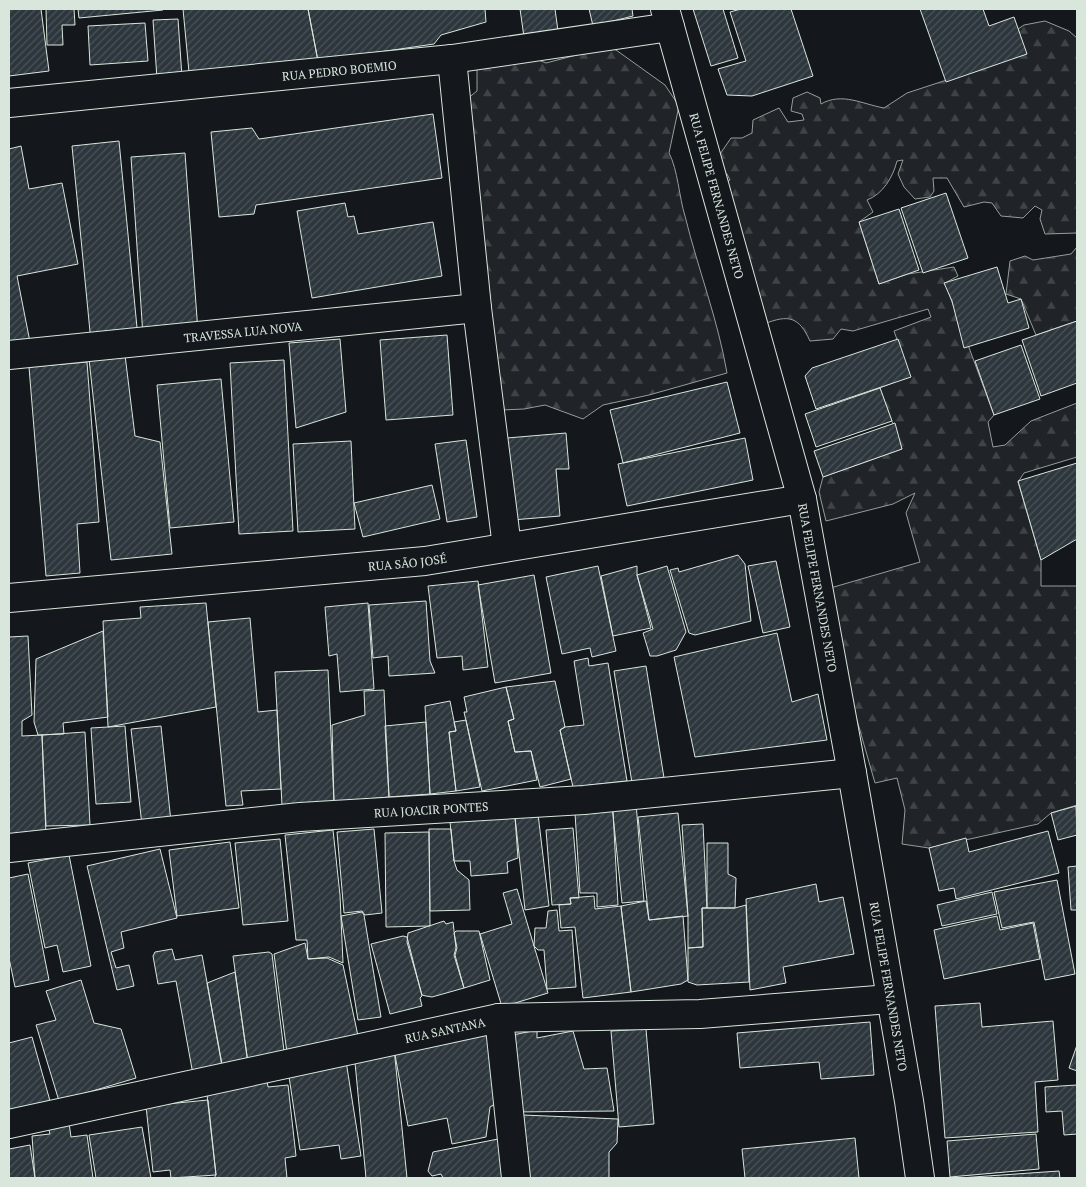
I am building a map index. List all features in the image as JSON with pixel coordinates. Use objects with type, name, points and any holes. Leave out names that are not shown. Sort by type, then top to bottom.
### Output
[{"type":"street","name":"RUA PEDRO BOEMIO","points":[[9,103],[452,59],[667,18]]},
{"type":"street","name":"RUA FELIPE FERNANDES NETO","points":[[667,18],[802,499],[909,1100],[920,1178]]},
{"type":"street","points":[[452,59],[478,308],[507,548]]},
{"type":"street","name":"TRAVESSA LUA NOVA","points":[[9,355],[478,308]]},
{"type":"street","name":"RUA SÃO JOSÉ","points":[[9,598],[425,561],[802,499]]},
{"type":"street","name":"RUA JOACIR PONTES","points":[[9,848],[300,817],[584,800],[852,773]]},
{"type":"street","name":"RUA SANTANA","points":[[9,1124],[499,1018],[700,1014],[890,999]]},
{"type":"street","points":[[499,1018],[516,1178]]},
{"type":"green space","points":[[1045,21],[1069,31],[1077,38],[1077,233],[1045,234],[1040,219],[1042,210],[1035,206],[1023,218],[1001,216],[992,203],[984,202],[964,207],[947,178],[933,178],[934,191],[930,197],[915,199],[904,187],[898,174],[903,160],[897,161],[890,179],[878,194],[867,200],[873,212],[859,222],[879,284],[908,274],[954,267],[958,276],[945,283],[994,415],[988,422],[993,447],[1005,445],[1031,421],[1077,403],[1077,457],[1024,473],[1018,482],[1041,560],[1041,586],[1077,586],[1077,805],[1051,813],[1038,824],[929,848],[902,844],[905,810],[897,778],[875,783],[820,591],[920,562],[906,513],[915,493],[893,504],[826,521],[819,492],[823,477],[902,449],[880,388],[910,376],[894,331],[931,317],[928,309],[853,331],[841,329],[833,339],[810,341],[802,327],[792,320],[780,319],[764,324],[719,186],[730,180],[727,174],[718,168],[718,157],[731,138],[742,138],[752,133],[753,120],[779,108],[788,122],[804,120],[802,114],[791,111],[793,98],[807,92],[820,98],[821,104],[844,99],[884,108],[907,93],[1026,54],[1018,29],[1024,25]]},
{"type":"green space","points":[[607,47],[616,50],[665,85],[679,106],[669,153],[727,373],[649,395],[603,405],[583,419],[545,405],[524,409],[502,410],[467,99],[477,91],[477,69],[536,59],[546,63]]},
{"type":"green space","points":[[1077,247],[1077,321],[1036,335],[1021,299],[1006,294],[1010,261],[1025,256],[1033,260],[1071,254]]},
{"type":"building","points":[[9,9],[41,9],[49,71],[9,76]]},
{"type":"building","points":[[46,9],[74,9],[75,25],[62,25],[63,45],[47,45]]},
{"type":"building","points":[[78,9],[163,9],[163,10],[79,18]]},
{"type":"building","points":[[183,9],[308,9],[318,61],[189,72]]},
{"type":"building","points":[[308,9],[485,9],[486,22],[441,35],[434,44],[318,61]]},
{"type":"building","points":[[520,9],[555,9],[558,31],[524,37]]},
{"type":"building","points":[[589,9],[632,9],[633,16],[593,26]]},
{"type":"building","points":[[693,9],[723,9],[738,58],[711,66]]},
{"type":"building","points":[[741,9],[791,9],[813,76],[752,96],[727,95],[718,69],[746,61],[730,12]]},
{"type":"building","points":[[920,9],[983,9],[989,26],[1014,17],[1027,54],[946,82]]},
{"type":"building","points":[[178,19],[182,77],[157,79],[153,20]]},
{"type":"building","points":[[145,23],[148,61],[90,65],[88,26]]},
{"type":"building","points":[[433,114],[442,178],[256,205],[254,214],[219,217],[211,132],[252,128],[259,139]]},
{"type":"building","points":[[119,141],[138,338],[91,342],[72,146]]},
{"type":"building","points":[[21,146],[29,189],[62,183],[78,264],[17,276],[30,342],[9,346],[9,149]]},
{"type":"building","points":[[185,153],[198,332],[143,336],[131,157]]},
{"type":"building","points":[[946,193],[968,258],[923,273],[901,208]]},
{"type":"building","points":[[345,203],[348,217],[354,216],[358,234],[433,222],[442,276],[312,298],[297,211]]},
{"type":"building","points":[[899,209],[919,270],[879,284],[859,222]]},
{"type":"building","points":[[997,267],[1008,303],[1021,299],[1029,328],[964,348],[952,301],[944,283]]},
{"type":"building","points":[[1077,321],[1077,383],[1041,396],[1022,340]]},
{"type":"building","points":[[447,335],[453,415],[386,420],[380,340]]},
{"type":"building","points":[[340,339],[346,412],[296,428],[289,343]]},
{"type":"building","points":[[898,339],[911,377],[816,409],[805,376],[812,368]]},
{"type":"building","points":[[1021,345],[1040,399],[994,415],[975,361]]},
{"type":"building","points":[[125,355],[135,436],[160,442],[172,554],[111,560],[89,359]]},
{"type":"building","points":[[284,360],[293,531],[239,534],[230,363]]},
{"type":"building","points":[[87,362],[99,522],[77,524],[80,573],[46,576],[29,367]]},
{"type":"building","points":[[221,379],[234,522],[170,528],[157,385]]},
{"type":"building","points":[[727,382],[740,433],[623,463],[610,410]]},
{"type":"building","points":[[880,388],[892,421],[816,447],[805,414]]},
{"type":"building","points":[[895,423],[902,449],[823,477],[814,451]]},
{"type":"building","points":[[566,433],[569,469],[556,469],[560,516],[512,520],[507,438]]},
{"type":"building","points":[[745,438],[753,480],[627,506],[618,464]]},
{"type":"building","points":[[466,440],[477,517],[447,522],[435,444]]},
{"type":"building","points":[[351,441],[355,529],[298,532],[293,444]]},
{"type":"building","points":[[1077,463],[1077,539],[1041,560],[1018,481]]},
{"type":"building","points":[[432,485],[440,519],[363,537],[354,503]]},
{"type":"building","points":[[738,555],[745,564],[751,621],[695,635],[689,633],[670,570],[678,568],[679,572]]},
{"type":"building","points":[[776,561],[790,627],[763,633],[748,566]]},
{"type":"building","points":[[598,566],[616,651],[592,657],[590,648],[562,654],[546,577]]},
{"type":"building","points":[[637,566],[637,575],[651,628],[613,636],[601,576]]},
{"type":"building","points":[[667,566],[686,632],[676,650],[657,656],[650,656],[643,633],[653,629],[637,575]]},
{"type":"building","points":[[534,575],[551,673],[495,683],[478,585]]},
{"type":"building","points":[[478,581],[488,667],[463,670],[462,656],[437,658],[428,586]]},
{"type":"building","points":[[426,601],[430,661],[435,673],[389,676],[388,656],[373,658],[369,605]]},
{"type":"building","points":[[206,603],[216,707],[108,727],[103,621],[141,618],[140,607]]},
{"type":"building","points":[[368,603],[374,689],[340,692],[337,654],[329,656],[325,607]]},
{"type":"building","points":[[250,618],[258,712],[277,710],[281,789],[241,791],[243,805],[226,806],[208,622]]},
{"type":"building","points":[[103,631],[108,717],[63,723],[64,734],[38,735],[34,722],[36,659]]},
{"type":"building","points":[[777,633],[792,702],[818,694],[827,740],[695,757],[674,657]]},
{"type":"building","points":[[28,636],[32,715],[22,721],[22,736],[42,735],[46,836],[9,838],[9,637]]},
{"type":"building","points":[[588,658],[589,666],[608,663],[627,781],[573,787],[560,730],[565,727],[584,725],[574,661]]},
{"type":"building","points":[[646,666],[665,784],[633,789],[614,671]]},
{"type":"building","points":[[328,670],[334,802],[282,805],[275,672]]},
{"type":"building","points":[[555,681],[565,727],[560,730],[571,779],[540,787],[531,751],[515,752],[508,721],[514,719],[506,687]]},
{"type":"building","points":[[506,687],[514,719],[508,721],[515,752],[531,751],[537,780],[482,791],[464,712],[467,712],[464,697]]},
{"type":"building","points":[[384,690],[389,797],[334,802],[332,725],[365,715],[364,691]]},
{"type":"building","points":[[450,701],[456,731],[449,732],[456,791],[430,794],[425,706]]},
{"type":"building","points":[[466,720],[480,787],[456,791],[449,732],[456,731],[454,722]]},
{"type":"building","points":[[426,722],[430,794],[389,797],[385,726]]},
{"type":"building","points":[[125,726],[131,802],[96,804],[91,728]]},
{"type":"building","points":[[161,726],[171,822],[142,825],[131,729]]},
{"type":"building","points":[[85,732],[90,825],[46,826],[42,735]]},
{"type":"building","points":[[636,803],[644,901],[622,903],[612,805]]},
{"type":"building","points":[[1076,806],[1077,835],[1058,840],[1051,813]]},
{"type":"building","points":[[613,811],[618,905],[597,907],[597,893],[580,893],[575,813]]},
{"type":"building","points":[[678,813],[688,916],[649,920],[638,817]]},
{"type":"building","points":[[538,814],[549,906],[525,910],[515,817]]},
{"type":"building","points":[[515,817],[518,858],[507,862],[508,873],[471,876],[470,861],[454,861],[450,822]]},
{"type":"building","points":[[703,824],[707,908],[702,908],[703,947],[688,948],[688,916],[682,825]]},
{"type":"building","points":[[573,828],[579,898],[570,898],[571,904],[552,905],[546,830]]},
{"type":"building","points":[[374,829],[382,913],[365,915],[362,911],[344,913],[337,832]]},
{"type":"building","points":[[429,829],[451,829],[454,861],[457,870],[469,880],[470,910],[430,911]]},
{"type":"building","points":[[333,830],[340,895],[343,963],[329,957],[308,959],[307,940],[296,940],[285,835]]},
{"type":"building","points":[[1048,831],[1059,873],[956,899],[954,888],[939,891],[929,848],[966,838],[969,852]]},
{"type":"building","points":[[429,832],[430,926],[386,927],[385,833]]},
{"type":"building","points":[[280,839],[288,921],[243,925],[235,843]]},
{"type":"building","points":[[230,842],[239,908],[177,916],[169,850]]},
{"type":"building","points":[[707,843],[728,843],[728,874],[736,878],[735,908],[707,908]]},
{"type":"building","points":[[160,849],[177,918],[121,932],[124,948],[111,952],[116,968],[129,965],[134,986],[117,990],[87,866]]},
{"type":"building","points":[[69,855],[91,966],[63,972],[57,945],[45,948],[28,863]]},
{"type":"building","points":[[1077,866],[1077,910],[1071,910],[1068,867]]},
{"type":"building","points":[[28,874],[49,980],[15,987],[9,958],[9,878]]},
{"type":"building","points":[[1057,880],[1075,974],[1045,980],[1034,922],[1002,928],[994,892]]},
{"type":"building","points":[[816,884],[819,902],[843,897],[854,954],[783,967],[786,983],[750,990],[746,899]]},
{"type":"building","points":[[517,889],[548,993],[502,1007],[480,934],[512,924],[503,893]]},
{"type":"building","points":[[992,892],[997,914],[942,926],[937,905]]},
{"type":"building","points":[[594,896],[595,909],[621,906],[631,992],[583,998],[575,927],[561,928],[559,905],[571,904],[570,898]]},
{"type":"building","points":[[646,901],[649,920],[683,916],[688,980],[681,984],[631,992],[621,906]]},
{"type":"building","points":[[746,905],[749,982],[697,985],[688,982],[688,948],[703,947],[702,908],[735,908]]},
{"type":"building","points":[[557,910],[559,931],[572,930],[576,987],[547,989],[544,950],[538,950],[534,946],[535,928],[546,928],[548,911]]},
{"type":"building","points":[[362,912],[381,1017],[358,1020],[341,916]]},
{"type":"building","points":[[997,916],[1000,930],[1033,923],[1040,959],[944,979],[934,930]]},
{"type":"building","points":[[444,921],[446,924],[453,922],[456,948],[454,955],[464,988],[432,997],[422,995],[407,942],[408,933]]},
{"type":"building","points":[[456,931],[479,931],[490,980],[464,988],[455,955],[457,948],[454,933]]},
{"type":"building","points":[[403,936],[407,937],[422,996],[420,998],[422,1006],[390,1014],[371,944]]},
{"type":"building","points":[[305,943],[308,959],[327,958],[343,965],[358,1036],[287,1053],[274,954]]},
{"type":"building","points":[[172,949],[175,960],[202,955],[224,1075],[194,1080],[176,981],[158,984],[153,956],[155,952]]},
{"type":"building","points":[[269,952],[272,954],[285,1059],[248,1063],[233,956]]},
{"type":"building","points":[[235,972],[248,1063],[222,1066],[207,983]]},
{"type":"building","points":[[81,980],[94,1023],[121,1029],[136,1078],[59,1101],[36,1025],[56,1020],[46,991]]},
{"type":"building","points":[[980,1003],[982,1027],[1053,1021],[1058,1080],[1035,1082],[1038,1132],[945,1138],[935,1006]]},
{"type":"building","points":[[870,1022],[874,1075],[821,1079],[819,1062],[740,1068],[737,1033]]},
{"type":"building","points":[[487,1027],[501,1101],[490,1107],[486,1137],[452,1144],[447,1118],[408,1126],[393,1044]]},
{"type":"building","points":[[646,1029],[654,1124],[619,1127],[611,1031]]},
{"type":"building","points":[[537,1030],[537,1038],[573,1031],[584,1069],[607,1068],[614,1111],[512,1112],[503,1037]]},
{"type":"building","points":[[32,1037],[52,1108],[12,1119],[9,1108],[9,1043]]},
{"type":"building","points":[[1077,1045],[1077,1071],[1069,1068]]},
{"type":"building","points":[[394,1048],[407,1178],[366,1178],[354,1052]]},
{"type":"building","points":[[346,1061],[361,1156],[341,1159],[339,1145],[300,1150],[288,1070]]},
{"type":"building","points":[[266,1074],[268,1087],[288,1085],[296,1156],[285,1158],[287,1178],[214,1178],[216,1175],[206,1086]]},
{"type":"building","points":[[1077,1085],[1077,1134],[1064,1135],[1062,1111],[1046,1112],[1045,1087]]},
{"type":"building","points":[[208,1100],[216,1175],[171,1178],[170,1170],[153,1172],[146,1106]]},
{"type":"building","points":[[523,1115],[618,1119],[617,1143],[609,1152],[609,1178],[520,1178]]},
{"type":"building","points":[[69,1123],[71,1137],[87,1135],[93,1178],[35,1178],[32,1136],[50,1134],[48,1126]]},
{"type":"building","points":[[142,1127],[151,1178],[96,1178],[89,1135]]},
{"type":"building","points":[[1036,1134],[1039,1169],[950,1177],[947,1141]]},
{"type":"building","points":[[503,1138],[511,1178],[443,1178],[441,1174],[432,1176],[428,1171],[433,1152]]},
{"type":"building","points":[[855,1138],[859,1178],[745,1178],[742,1149]]},
{"type":"building","points":[[30,1145],[35,1178],[9,1178],[9,1149]]},
{"type":"building","points":[[1059,1171],[1060,1178],[959,1178]]}]
